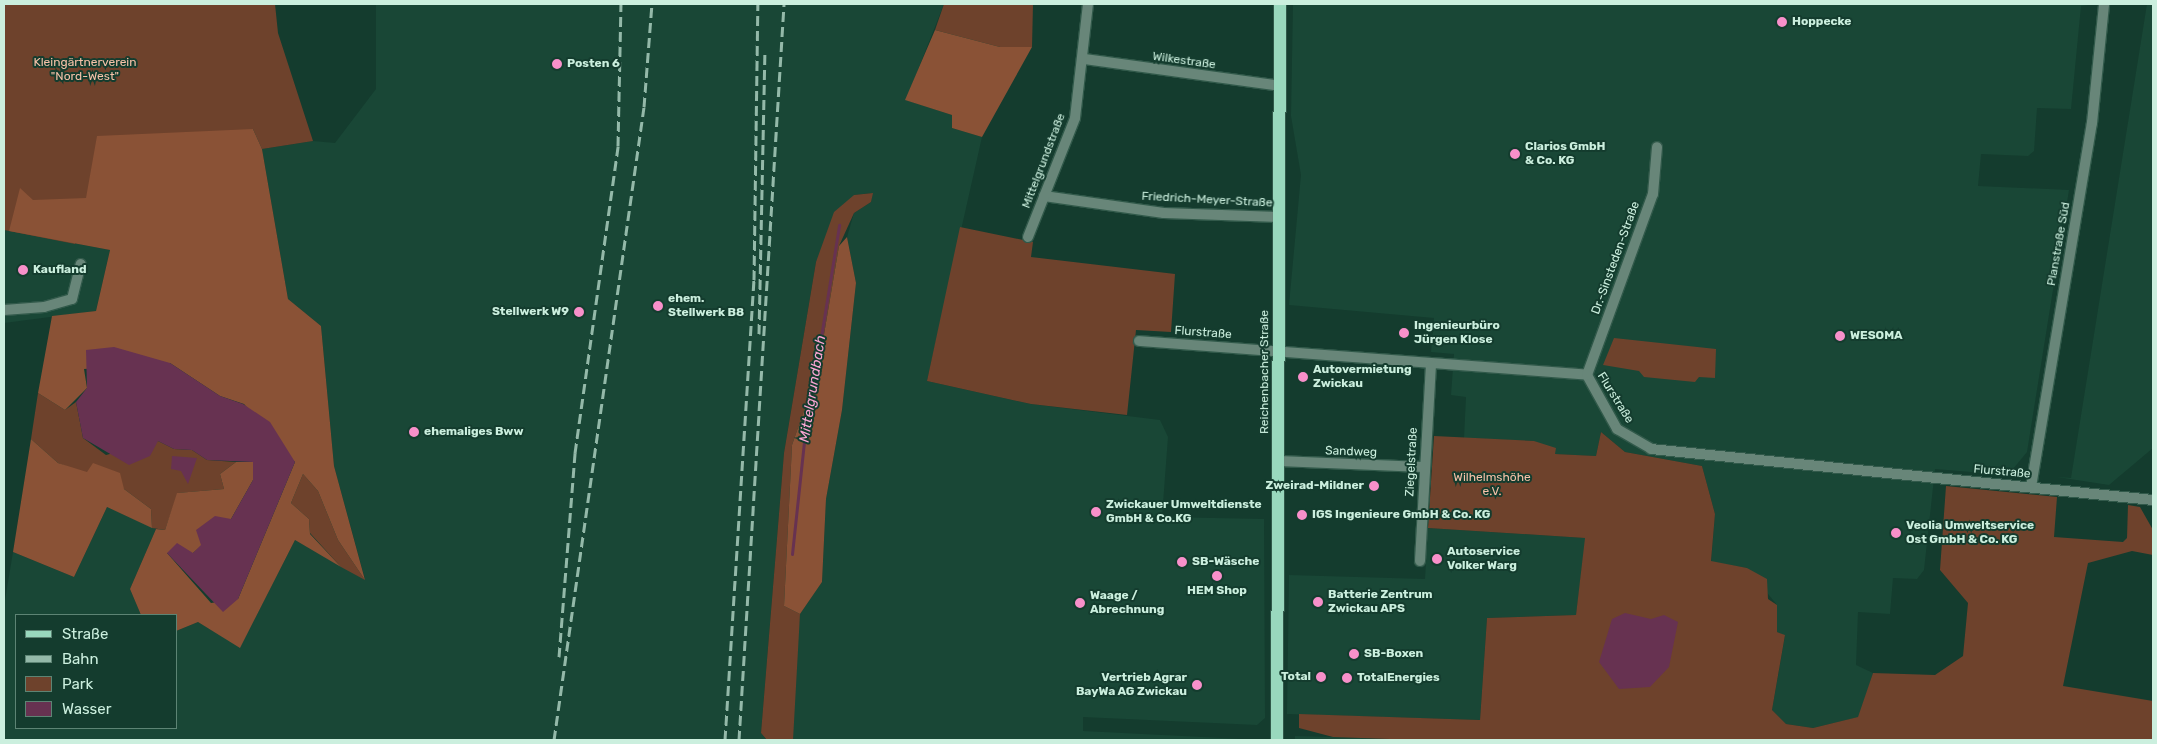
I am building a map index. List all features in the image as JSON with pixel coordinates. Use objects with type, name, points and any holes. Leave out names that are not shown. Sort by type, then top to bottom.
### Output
[{"type":"main road","name":"Reichenbacher Straße","points":[[1277,740],[1280,4]]},
{"type":"street","name":"Mittelgrundstraße","points":[[1028,237],[1075,118],[1084,59],[1088,4]]},
{"type":"street","name":"Planstraße Süd","points":[[2032,487],[2095,104],[2104,4]]},
{"type":"street","name":"Wilkestraße","points":[[1084,59],[1280,86]]},
{"type":"street","name":"Dr.-Sinsteden-Straße","points":[[1587,375],[1652,194],[1657,147]]},
{"type":"street","name":"Friedrich-Meyer-Straße","points":[[1044,196],[1164,213],[1279,217]]},
{"type":"street","points":[[4,310],[44,307],[72,299],[81,264]]},
{"type":"street","name":"Flurstraße","points":[[1139,341],[1587,375],[1617,429],[1651,449],[2153,500]]},
{"type":"street","name":"Ziegelstraße","points":[[1420,561],[1430,364]]},
{"type":"street","name":"Sandweg","points":[[1278,461],[1424,467]]},
{"type":"shaded area","points":[[376,4],[944,4],[906,100],[952,115],[952,128],[982,137],[927,381],[1031,404],[1160,420],[1168,437],[1162,517],[1264,519],[1265,718],[1257,725],[1083,717],[1083,731],[1262,740],[787,740],[800,614],[822,582],[826,499],[842,410],[856,283],[847,237],[854,213],[871,202],[872,193],[854,195],[816,262],[784,453],[761,733],[767,740],[4,740],[4,606],[13,552],[74,577],[107,507],[156,529],[130,589],[141,614],[15,614],[15,729],[178,729],[178,630],[198,622],[240,647],[295,540],[365,579],[334,466],[321,326],[288,299],[262,149],[313,141],[335,143],[376,89]]},
{"type":"shaded area","points":[[1293,4],[2098,4],[2081,6],[2071,109],[2037,108],[2034,151],[2028,156],[1981,154],[1978,186],[2069,190],[2027,452],[2008,475],[1935,469],[1924,570],[1917,579],[1893,578],[1890,614],[1858,612],[1856,665],[1873,673],[1859,717],[1813,728],[1786,724],[1772,710],[1785,636],[1777,632],[1777,605],[1747,568],[1711,562],[1715,514],[1702,466],[1625,452],[1601,432],[1596,456],[1554,454],[1534,441],[1464,438],[1466,397],[1451,395],[1454,354],[1431,352],[1434,318],[1289,305],[1301,175],[1291,116]]},
{"type":"shaded area","points":[[2147,4],[2153,4],[2153,448],[2109,485],[2057,477],[2071,478]]},
{"type":"shaded area","points":[[935,30],[1000,47],[1032,47],[982,137],[952,128],[952,115],[905,100]]},
{"type":"shaded area","points":[[253,129],[262,149],[288,299],[321,326],[334,466],[365,580],[338,540],[318,491],[303,474],[291,503],[309,519],[310,534],[341,567],[295,540],[240,648],[198,622],[178,630],[178,614],[141,614],[130,589],[156,529],[165,530],[177,493],[224,489],[220,474],[236,462],[253,462],[253,480],[231,519],[193,553],[167,553],[211,603],[238,599],[295,462],[244,404],[220,396],[170,363],[84,369],[87,388],[65,410],[38,393],[52,316],[96,311],[110,250],[9,231],[20,188],[33,200],[86,198],[97,136]]},
{"type":"shaded area","points":[[4,230],[110,250],[96,311],[4,323]]},
{"type":"shaded area","points":[[847,237],[856,283],[842,410],[826,499],[822,582],[800,614],[784,606],[792,445],[818,370],[839,246]]},
{"type":"shaded area","points":[[31,439],[58,463],[87,472],[93,463],[120,473],[124,489],[151,509],[152,528],[107,507],[74,577],[13,552]]},
{"type":"shaded area","points":[[1428,528],[1586,538],[1576,615],[1487,618],[1480,720],[1287,714],[1289,575],[1425,579]]},
{"type":"shaded area","points":[[1295,736],[1333,737],[1418,740],[1295,740]]},
{"type":"green space","name":"Kleingärtnerverein \"Nord-West\"","points":[[4,4],[275,4],[278,33],[313,141],[262,149],[253,129],[86,198],[75,244],[4,230]]},
{"type":"green space","points":[[944,4],[1033,4],[1032,47],[1000,47],[935,30]]},
{"type":"green space","points":[[873,193],[871,202],[854,213],[839,246],[818,370],[792,445],[784,606],[800,614],[793,740],[767,740],[761,733],[784,453],[816,262],[834,212],[854,195]]},
{"type":"green space","points":[[960,227],[1033,242],[1031,257],[1175,274],[1171,332],[1136,330],[1127,415],[1031,404],[927,381]]},
{"type":"green space","points":[[1614,338],[1716,349],[1715,378],[1699,377],[1695,382],[1644,377],[1639,371],[1603,365]]},
{"type":"green space","points":[[38,393],[65,410],[76,402],[83,438],[106,455],[158,441],[174,449],[192,450],[207,460],[236,462],[220,474],[224,489],[178,493],[165,530],[152,528],[151,509],[124,489],[58,463],[31,439]]},
{"type":"green space","name":"Wilhelmshöhe e.V.","points":[[1601,432],[1625,452],[1702,466],[1715,514],[1711,561],[1747,568],[1767,579],[1768,599],[1777,605],[1777,632],[1785,635],[1772,710],[1786,724],[1813,728],[1858,717],[1873,673],[1935,675],[1963,656],[1968,603],[1940,570],[1946,486],[2057,497],[2054,537],[2123,542],[2127,538],[2128,505],[2140,507],[2153,530],[2153,555],[2132,551],[2088,563],[2063,686],[2153,701],[2153,740],[1418,740],[1333,737],[1299,728],[1299,714],[1480,720],[1487,618],[1576,615],[1585,538],[1428,528],[1434,436],[1534,441],[1556,448],[1555,454],[1596,456]]},
{"type":"green space","points":[[303,474],[318,491],[338,540],[365,580],[341,567],[310,533],[309,519],[291,503]]},
{"type":"water","points":[[114,347],[170,363],[220,396],[243,404],[270,422],[295,462],[238,599],[223,612],[167,553],[177,543],[193,553],[201,545],[196,530],[215,516],[231,519],[253,480],[253,462],[207,460],[192,450],[174,449],[158,441],[150,456],[129,465],[83,438],[76,402],[87,388],[86,350]]},
{"type":"water","points":[[172,456],[197,458],[188,484],[181,471],[171,469]]},
{"type":"water","points":[[1625,613],[1651,619],[1664,615],[1678,622],[1669,667],[1650,687],[1619,689],[1599,662],[1612,619]]},
{"type":"waterway","name":"Mittelgrundbach","points":[[792,554],[804,442],[839,225]]},
{"type":"railway","points":[[559,657],[575,453],[618,146],[621,4]]},
{"type":"railway","points":[[554,740],[644,107],[652,4]]},
{"type":"railway","points":[[725,740],[754,280],[758,4]]},
{"type":"railway","points":[[739,740],[784,4]]},
{"type":"railway","points":[[759,334],[765,51]]},
{"type":"place","name":"Hoppecke","points":[[1782,22]]},
{"type":"place","name":"Posten 6","points":[[557,64]]},
{"type":"place","name":"Clarios GmbH & Co. KG","points":[[1515,154]]},
{"type":"place","name":"Kaufland","points":[[23,270]]},
{"type":"place","name":"ehem. Stellwerk B8","points":[[658,306]]},
{"type":"place","name":"Stellwerk W9","points":[[579,312]]},
{"type":"place","name":"Ingenieurbüro Jürgen Klose","points":[[1404,333]]},
{"type":"place","name":"WESOMA","points":[[1840,336]]},
{"type":"place","name":"Autovermietung Zwickau","points":[[1303,377]]},
{"type":"place","name":"ehemaliges Bww","points":[[414,432]]},
{"type":"place","name":"Zweirad-Mildner","points":[[1374,486]]},
{"type":"place","name":"Zwickauer Umweltdienste GmbH & Co.KG","points":[[1096,512]]},
{"type":"place","name":"IGS Ingenieure GmbH & Co. KG","points":[[1302,515]]},
{"type":"place","name":"Veolia Umweltservice Ost GmbH & Co. KG","points":[[1896,533]]},
{"type":"place","name":"Autoservice Volker Warg","points":[[1437,559]]},
{"type":"place","name":"SB-Wäsche","points":[[1182,562]]},
{"type":"place","name":"HEM Shop","points":[[1217,576]]},
{"type":"place","name":"Batterie Zentrum Zwickau APS","points":[[1318,602]]},
{"type":"place","name":"Waage / Abrechnung","points":[[1080,603]]},
{"type":"place","name":"SB-Boxen","points":[[1354,654]]},
{"type":"place","name":"Total","points":[[1321,677]]},
{"type":"place","name":"TotalEnergies","points":[[1347,678]]},
{"type":"place","name":"Vertrieb Agrar BayWa AG Zwickau","points":[[1197,685]]}]
